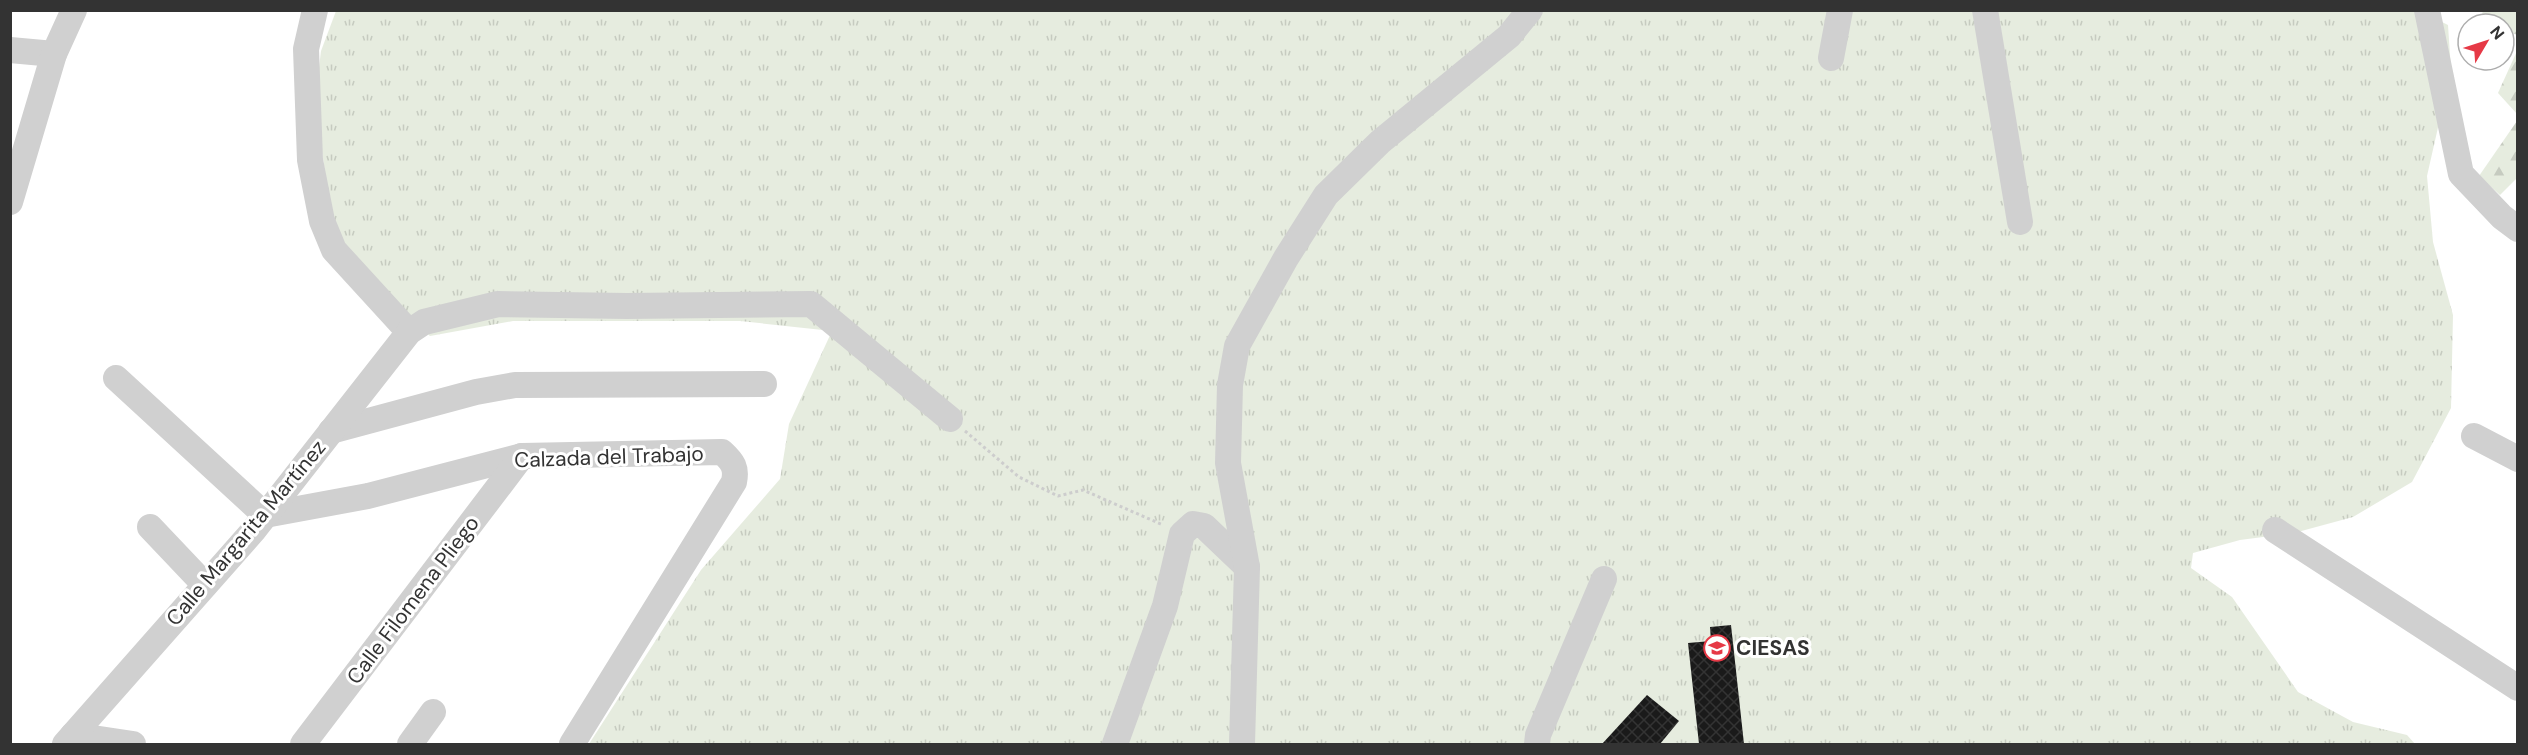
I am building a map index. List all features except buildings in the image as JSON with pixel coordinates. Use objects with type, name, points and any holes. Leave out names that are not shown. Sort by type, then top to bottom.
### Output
[{"type":"street","points":[[10,202],[54,54],[74,10]]},
{"type":"street","points":[[315,10],[306,50],[310,160],[322,221],[334,250],[417,327],[498,304],[627,306],[811,304],[950,419]]},
{"type":"street","points":[[1242,744],[1247,567],[1228,463],[1230,385],[1237,346],[1286,258],[1326,195],[1380,142],[1509,36],[1530,10]]},
{"type":"street","points":[[1831,58],[1840,10]]},
{"type":"street","points":[[1985,10],[2020,222]]},
{"type":"street","points":[[2427,10],[2461,174],[2502,217],[2517,229]]},
{"type":"street","points":[[10,50],[54,54]]},
{"type":"street","name":"Calle Margarita Martínez","points":[[69,740],[265,515],[417,327]]},
{"type":"street","points":[[116,378],[265,515]]},
{"type":"street","points":[[331,432],[476,392],[515,385],[764,384]]},
{"type":"street","points":[[2474,436],[2517,459]]},
{"type":"street","name":"Calzada del Trabajo","points":[[265,515],[368,496],[522,456],[722,453],[732,461],[737,471],[734,482],[572,744]]},
{"type":"street","name":"Calle Filomena Pliego","points":[[303,744],[522,456]]},
{"type":"street","points":[[1115,744],[1165,606],[1182,534],[1192,524],[1204,526],[1247,567]]},
{"type":"street","points":[[150,527],[205,585]]},
{"type":"street","points":[[2275,530],[2517,688]]},
{"type":"street","points":[[1537,744],[1538,735],[1604,579]]},
{"type":"street","points":[[410,744],[433,712]]},
{"type":"street","points":[[69,740],[133,744]]},
{"type":"path","points":[[950,419],[1019,477],[1058,496],[1083,490],[1182,534]]},
{"type":"green space","points":[[336,11],[2420,11],[2448,25],[2451,70],[2427,176],[2433,242],[2453,315],[2451,408],[2412,482],[2353,517],[2294,533],[2240,540],[2193,553],[2191,568],[2232,597],[2298,692],[2353,722],[2407,735],[2415,744],[589,744],[701,570],[780,479],[789,424],[832,331],[740,321],[513,321],[430,336],[354,268],[332,224],[315,100],[321,51]]},
{"type":"green space","points":[[2517,11],[2517,35],[2516,12],[2483,12]]},
{"type":"green space","points":[[2517,51],[2517,114],[2498,93],[2508,72],[2516,72]]},
{"type":"green space","points":[[2517,121],[2517,178],[2500,195],[2479,176]]},
{"type":"place","name":"CIESAS","points":[[1717,648]]}]
